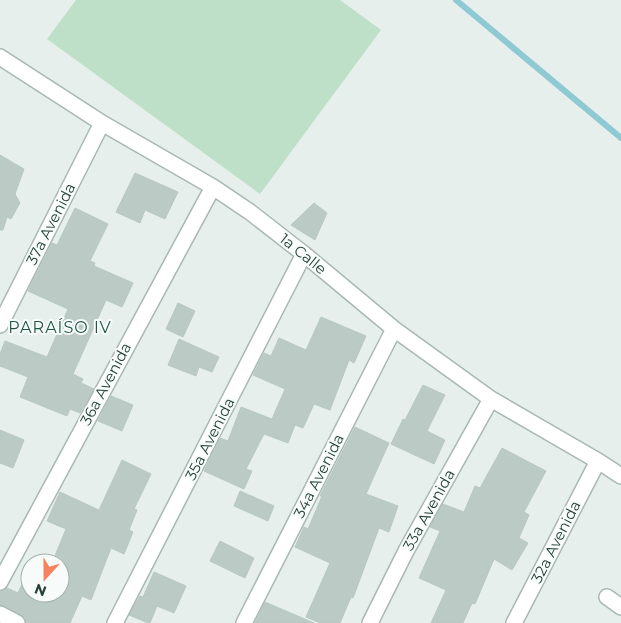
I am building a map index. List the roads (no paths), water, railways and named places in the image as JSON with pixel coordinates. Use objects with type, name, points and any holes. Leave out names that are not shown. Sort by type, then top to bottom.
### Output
[{"type":"street","name":"1a Calle","points":[[1,60],[213,187],[250,212],[304,254],[394,329],[491,399],[621,476]]},
{"type":"street","name":"37a Avenida","points":[[0,325],[102,122]]},
{"type":"street","name":"36a Avenida","points":[[0,582],[213,187]]},
{"type":"street","name":"35a Avenida","points":[[115,623],[304,254]]},
{"type":"street","name":"34a Avenida","points":[[244,623],[394,329]]},
{"type":"street","name":"33a Avenida","points":[[370,623],[406,551],[491,399]]},
{"type":"street","name":"32a Avenida","points":[[514,623],[598,461]]},
{"type":"street","points":[[607,597],[621,607]]},
{"type":"street","points":[[0,614],[17,623]]},
{"type":"waterway","points":[[456,0],[621,138]]},
{"type":"district","name":"PARAÍSO IV","points":[[60,327]]}]
